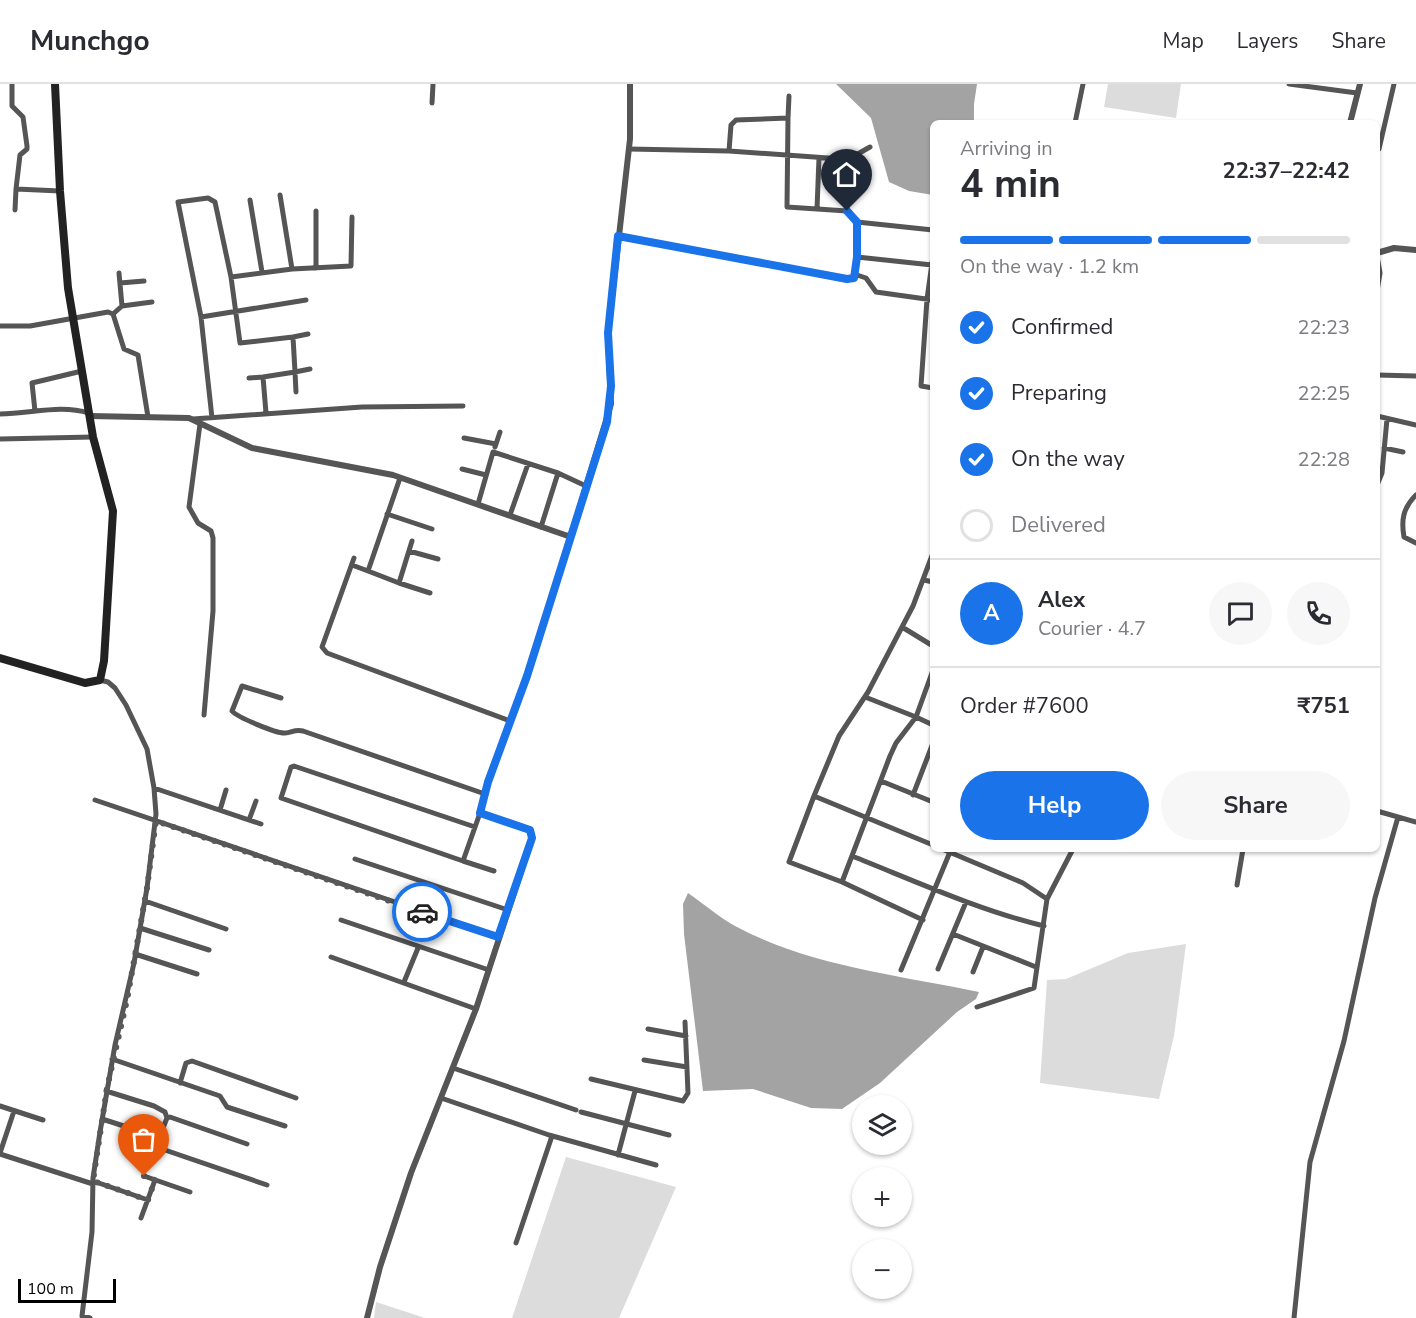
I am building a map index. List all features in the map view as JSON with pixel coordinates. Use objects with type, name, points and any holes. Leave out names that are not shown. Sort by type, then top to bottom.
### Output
[{"type":"main road","points":[[0,658],[85,683],[100,680],[104,661],[113,511],[93,437],[68,288],[60,191],[55,84]]},
{"type":"street","points":[[12,84],[12,106],[16,112],[22,113],[27,146],[27,149],[20,155],[15,210]]},
{"type":"street","points":[[432,103],[433,84]]},
{"type":"street","points":[[463,861],[572,533],[611,404],[608,333],[629,149],[630,84]]},
{"type":"street","points":[[1076,120],[1083,84]]},
{"type":"street","points":[[1289,84],[1358,93]]},
{"type":"street","points":[[1351,120],[1360,84]]},
{"type":"street","points":[[1380,145],[1394,84]]},
{"type":"street","points":[[789,96],[788,207],[847,211],[857,222],[930,230]]},
{"type":"street","points":[[729,151],[731,125],[736,120],[788,118]]},
{"type":"street","points":[[629,149],[729,151],[847,160],[870,147]]},
{"type":"street","points":[[817,209],[819,158]]},
{"type":"street","points":[[847,160],[849,173],[847,211]]},
{"type":"street","points":[[16,189],[60,191]]},
{"type":"street","points":[[280,195],[292,268]]},
{"type":"street","points":[[212,418],[201,316],[178,202],[208,198],[215,202],[231,277],[240,344],[308,334]]},
{"type":"street","points":[[250,200],[262,272]]},
{"type":"street","points":[[316,211],[316,268]]},
{"type":"street","points":[[231,277],[292,268],[351,266],[352,217]]},
{"type":"street","points":[[618,236],[847,279],[854,278],[857,257],[857,222]]},
{"type":"street","points":[[1380,253],[1394,248],[1416,250]]},
{"type":"street","points":[[857,257],[930,265]]},
{"type":"street","points":[[119,273],[122,306]]},
{"type":"street","points":[[854,274],[866,278],[876,292],[930,300],[921,386],[930,388]]},
{"type":"street","points":[[120,283],[144,281]]},
{"type":"street","points":[[201,316],[306,300]]},
{"type":"street","points":[[113,314],[122,306],[152,302]]},
{"type":"street","points":[[0,326],[30,326],[108,312],[113,314]]},
{"type":"street","points":[[113,314],[124,350],[138,355],[148,417]]},
{"type":"street","points":[[293,337],[296,392]]},
{"type":"street","points":[[249,378],[309,369]]},
{"type":"street","points":[[35,411],[32,383],[82,371]]},
{"type":"street","points":[[1380,375],[1416,376]]},
{"type":"street","points":[[262,377],[266,413]]},
{"type":"street","points":[[0,414],[72,408],[89,415],[192,419],[362,407],[463,406]]},
{"type":"street","points":[[1380,417],[1416,425]]},
{"type":"street","points":[[192,419],[252,448],[400,478],[510,515],[561,535],[568,536],[572,533]]},
{"type":"street","points":[[1380,478],[1387,419]]},
{"type":"street","points":[[200,424],[189,507],[198,523],[211,531],[213,538],[213,611],[204,715]]},
{"type":"street","points":[[478,504],[500,432]]},
{"type":"street","points":[[0,439],[93,437]]},
{"type":"street","points":[[464,438],[496,444]]},
{"type":"street","points":[[1384,448],[1403,452]]},
{"type":"street","points":[[493,452],[558,473],[586,486]]},
{"type":"street","points":[[510,515],[528,464]]},
{"type":"street","points":[[462,470],[486,475]]},
{"type":"street","points":[[541,527],[558,473]]},
{"type":"street","points":[[368,571],[400,478]]},
{"type":"street","points":[[1416,495],[1404,512],[1402,525],[1404,537],[1416,543]]},
{"type":"street","points":[[387,514],[432,529]]},
{"type":"street","points":[[399,583],[412,541]]},
{"type":"street","points":[[409,551],[438,559]]},
{"type":"street","points":[[354,558],[322,647],[327,653],[510,721]]},
{"type":"street","points":[[923,920],[842,882],[789,862],[839,736],[865,697],[902,627],[930,562]]},
{"type":"street","points":[[352,565],[429,593]]},
{"type":"street","points":[[924,580],[930,581]]},
{"type":"street","points":[[902,627],[930,644]]},
{"type":"street","points":[[90,1318],[82,1316],[92,1232],[93,1183],[106,1091],[145,901],[156,821],[154,788],[147,749],[126,705],[108,682],[100,680]]},
{"type":"street","points":[[842,882],[896,743],[916,717],[930,684]]},
{"type":"street","points":[[281,698],[242,686],[232,711],[242,719],[274,730],[285,733],[296,729],[303,731],[485,794]]},
{"type":"street","points":[[865,697],[930,724]]},
{"type":"street","points":[[913,795],[930,751]]},
{"type":"street","points":[[475,827],[294,765],[291,766],[281,800],[494,871]]},
{"type":"street","points":[[881,782],[930,801]]},
{"type":"street","points":[[154,788],[261,824]]},
{"type":"street","points":[[220,810],[226,790]]},
{"type":"street","points":[[814,796],[930,844]]},
{"type":"street","points":[[95,800],[498,937]]},
{"type":"street","points":[[249,820],[256,801]]},
{"type":"street","points":[[1380,812],[1416,822]]},
{"type":"street","points":[[367,1318],[380,1267],[411,1173],[476,1009],[532,838],[530,830],[480,813]]},
{"type":"street","points":[[1294,1318],[1310,1162],[1344,1041],[1375,898],[1398,817]]},
{"type":"street","points":[[901,970],[950,852],[1023,883],[1047,899]]},
{"type":"street","points":[[977,1008],[1034,987],[1047,899],[1071,852]]},
{"type":"street","points":[[1237,885],[1242,852]]},
{"type":"street","points":[[852,856],[966,902],[1044,926]]},
{"type":"street","points":[[355,859],[508,910]]},
{"type":"street","points":[[145,901],[226,929]]},
{"type":"street","points":[[938,969],[966,902]]},
{"type":"street","points":[[341,921],[489,970]]},
{"type":"street","points":[[140,928],[209,950]]},
{"type":"street","points":[[953,934],[1036,967]]},
{"type":"street","points":[[973,972],[983,947]]},
{"type":"street","points":[[404,982],[418,948]]},
{"type":"street","points":[[135,954],[197,974]]},
{"type":"street","points":[[331,957],[476,1009]]},
{"type":"street","points":[[591,1079],[683,1101],[688,1093],[685,1022]]},
{"type":"street","points":[[648,1029],[686,1036]]},
{"type":"street","points":[[112,1059],[220,1096],[226,1107],[285,1126]]},
{"type":"street","points":[[644,1060],[687,1067]]},
{"type":"street","points":[[180,1083],[186,1064],[192,1061],[296,1098]]},
{"type":"street","points":[[453,1068],[579,1111],[669,1135]]},
{"type":"street","points":[[106,1091],[154,1106],[165,1112],[167,1118],[158,1140]]},
{"type":"street","points":[[618,1155],[635,1091]]},
{"type":"street","points":[[441,1098],[552,1136],[656,1165]]},
{"type":"street","points":[[0,1106],[43,1120]]},
{"type":"street","points":[[14,1111],[0,1153],[148,1200]]},
{"type":"street","points":[[167,1118],[170,1117],[247,1144]]},
{"type":"street","points":[[102,1119],[155,1136],[162,1149],[267,1185]]},
{"type":"street","points":[[516,1243],[552,1136]]},
{"type":"street","points":[[144,1176],[190,1192]]},
{"type":"street","points":[[141,1218],[155,1180]]},
{"type":"shaded area","points":[[836,84],[977,84],[974,120],[930,120],[930,194],[909,191],[889,182],[871,118]]},
{"type":"shaded area","points":[[1108,84],[1181,84],[1176,118],[1104,107]]},
{"type":"shaded area","points":[[688,893],[737,927],[794,951],[824,960],[979,992],[976,999],[957,1012],[880,1083],[862,1095],[852,1095],[852,1102],[842,1109],[811,1108],[753,1089],[703,1091],[684,934],[683,904]]},
{"type":"shaded area","points":[[1186,944],[1174,1036],[1159,1099],[1040,1083],[1047,980],[1066,979],[1128,953]]},
{"type":"shaded area","points":[[566,1157],[676,1187],[619,1318],[512,1318]]},
{"type":"shaded area","points":[[376,1302],[425,1318],[374,1318]]},
{"type":"way so far","points":[[144,1176],[155,1180],[148,1200],[93,1181],[107,1088],[127,1000],[147,888],[156,821],[422,912]]},
{"type":"route","points":[[422,912],[498,937],[514,896],[532,838],[530,830],[480,813],[488,782],[527,676],[607,422],[611,404],[608,333],[618,236],[847,279],[854,278],[857,257],[857,222],[847,211]]}]
